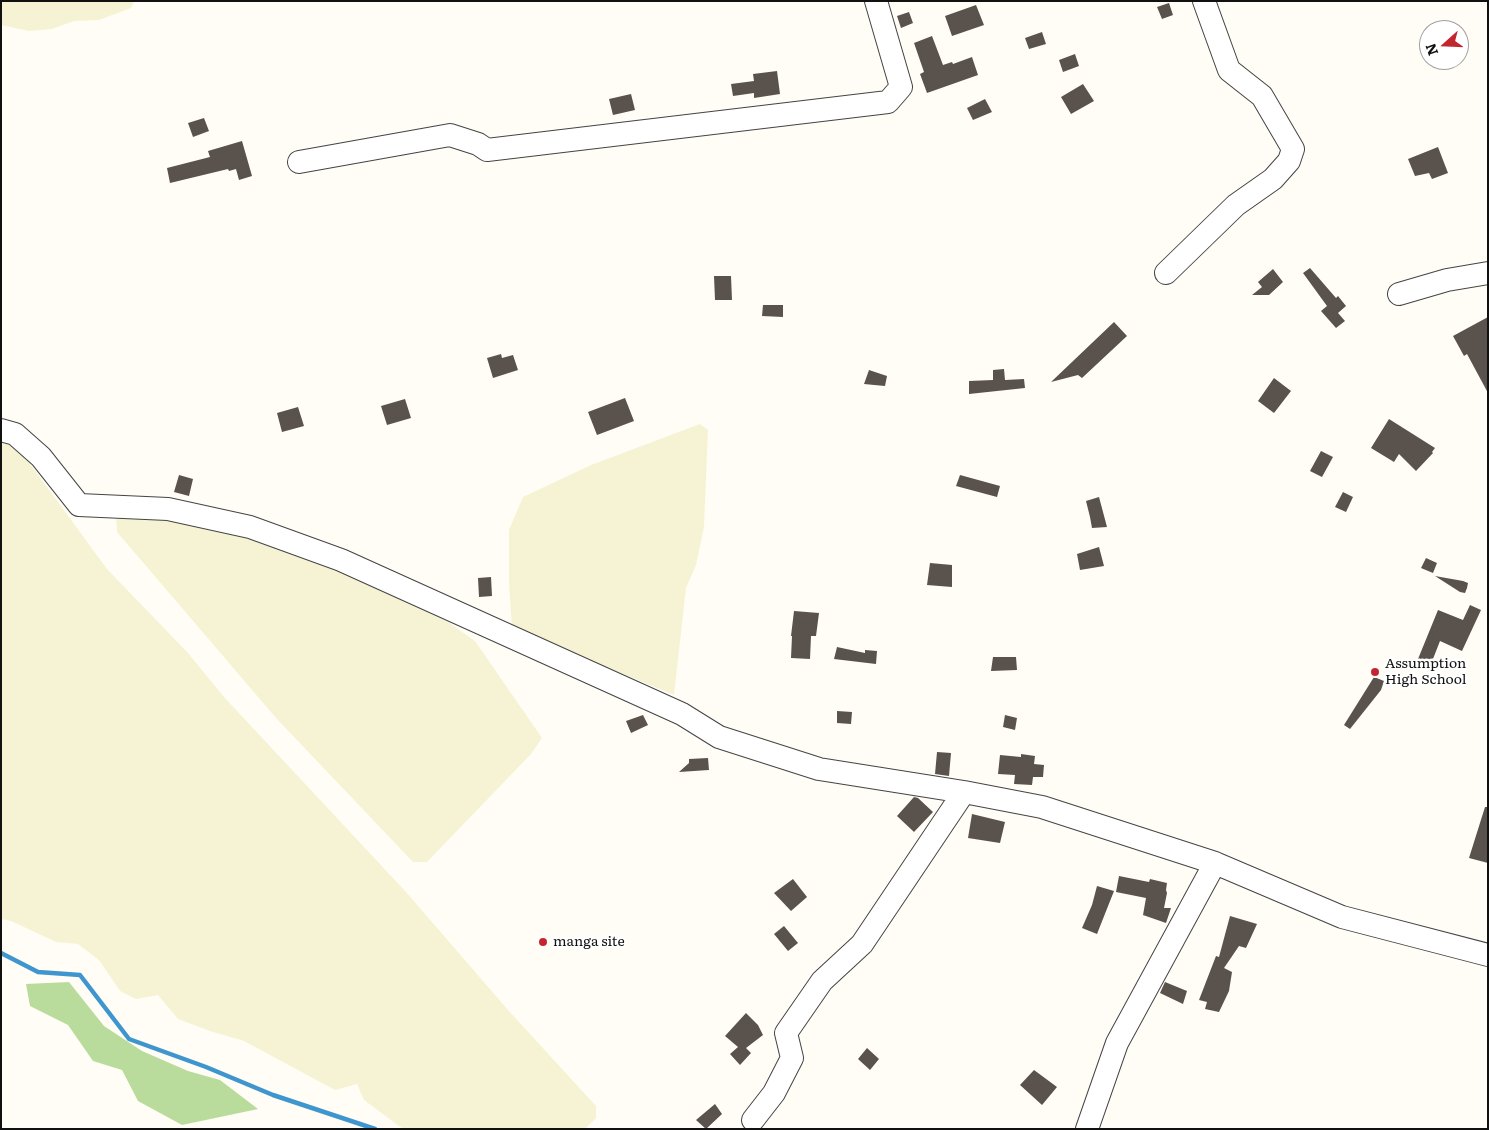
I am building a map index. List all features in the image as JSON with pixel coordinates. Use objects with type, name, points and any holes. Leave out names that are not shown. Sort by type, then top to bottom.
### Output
[{"type":"street","points":[[300,162],[450,135],[478,144],[487,150],[888,102],[901,87],[876,1]]},
{"type":"street","points":[[1166,273],[1236,206],[1273,179],[1289,161],[1293,149],[1262,96],[1229,70],[1204,1]]},
{"type":"street","points":[[1399,294],[1447,280],[1488,273]]},
{"type":"street","points":[[1,430],[15,434],[41,457],[79,505],[168,509],[250,527],[341,560],[682,714],[719,737],[819,769],[1042,806],[1215,863],[1342,917],[1488,954]]},
{"type":"street","points":[[753,1120],[774,1093],[792,1058],[786,1033],[822,981],[862,944],[964,792]]},
{"type":"street","points":[[1087,1129],[1117,1043],[1215,863]]},
{"type":"shaded area","points":[[1,1],[134,1],[131,8],[99,20],[74,21],[52,29],[29,31],[1,25]]},
{"type":"shaded area","points":[[700,424],[708,430],[704,527],[696,565],[686,588],[674,695],[512,628],[509,584],[509,530],[523,497],[591,465]]},
{"type":"shaded area","points":[[1,438],[14,442],[107,569],[188,653],[224,697],[406,892],[508,1010],[596,1106],[596,1118],[585,1129],[403,1129],[364,1100],[357,1084],[335,1090],[244,1041],[178,1019],[158,995],[136,999],[120,991],[99,960],[78,944],[56,942],[11,921],[1,919]]},
{"type":"shaded area","points":[[116,517],[166,518],[274,544],[322,563],[448,622],[475,641],[542,738],[531,754],[427,862],[413,862],[276,718],[117,532]]},
{"type":"green space","points":[[69,982],[104,1026],[142,1051],[188,1071],[220,1080],[258,1109],[182,1125],[138,1101],[122,1070],[93,1061],[68,1025],[30,1006],[26,984]]},
{"type":"building","points":[[1169,3],[1173,15],[1162,19],[1157,7]]},
{"type":"building","points":[[976,5],[984,25],[952,36],[945,16]]},
{"type":"building","points":[[909,12],[913,23],[901,28],[897,16]]},
{"type":"building","points":[[1042,32],[1046,44],[1029,49],[1025,38]]},
{"type":"building","points":[[932,36],[943,65],[952,62],[953,64],[972,57],[978,75],[927,93],[920,74],[924,72],[914,43]]},
{"type":"building","points":[[1075,54],[1079,66],[1063,72],[1059,60]]},
{"type":"building","points":[[777,71],[780,94],[754,98],[754,93],[733,96],[731,84],[754,81],[753,74]]},
{"type":"building","points":[[1083,84],[1094,101],[1071,114],[1061,97]]},
{"type":"building","points":[[631,94],[635,110],[613,115],[609,99]]},
{"type":"building","points":[[985,99],[992,112],[973,120],[967,108]]},
{"type":"building","points":[[204,118],[209,131],[193,137],[188,123]]},
{"type":"building","points":[[242,141],[252,176],[239,180],[236,169],[229,171],[228,169],[170,183],[167,168],[210,157],[208,151]]},
{"type":"building","points":[[1438,147],[1448,173],[1432,179],[1429,173],[1415,176],[1408,159]]},
{"type":"building","points":[[1310,268],[1336,298],[1338,296],[1346,306],[1338,313],[1345,321],[1336,328],[1321,311],[1327,306],[1303,273]]},
{"type":"building","points":[[1273,269],[1283,282],[1269,295],[1252,295],[1262,287],[1258,282]]},
{"type":"building","points":[[714,276],[731,276],[732,300],[715,300]]},
{"type":"building","points":[[763,305],[783,305],[783,317],[762,316]]},
{"type":"building","points":[[1488,317],[1488,393],[1467,354],[1464,356],[1453,336]]},
{"type":"building","points":[[1114,322],[1127,336],[1082,378],[1078,375],[1051,382]]},
{"type":"building","points":[[501,354],[502,358],[513,355],[518,370],[493,378],[487,358]]},
{"type":"building","points":[[1004,369],[1005,380],[1024,379],[1025,388],[969,394],[969,381],[993,380],[993,370]]},
{"type":"building","points":[[869,370],[887,376],[885,386],[864,384]]},
{"type":"building","points":[[1274,378],[1291,391],[1274,413],[1258,401]]},
{"type":"building","points":[[625,398],[634,421],[597,435],[588,412]]},
{"type":"building","points":[[405,399],[411,418],[387,425],[381,406]]},
{"type":"building","points":[[298,407],[304,426],[282,432],[277,413]]},
{"type":"building","points":[[1389,419],[1435,448],[1433,453],[1416,471],[1399,454],[1394,462],[1371,448]]},
{"type":"building","points":[[1321,451],[1333,457],[1322,477],[1310,471]]},
{"type":"building","points":[[179,475],[193,479],[189,496],[174,492]]},
{"type":"building","points":[[960,475],[1000,486],[997,497],[956,486]]},
{"type":"building","points":[[1343,492],[1353,497],[1346,512],[1335,507]]},
{"type":"building","points":[[1099,497],[1107,527],[1092,528],[1086,501]]},
{"type":"building","points":[[1099,547],[1104,566],[1080,570],[1077,554]]},
{"type":"building","points":[[1426,558],[1437,563],[1433,573],[1421,568]]},
{"type":"building","points":[[930,563],[952,565],[952,587],[927,585]]},
{"type":"building","points":[[1435,576],[1468,583],[1465,593],[1460,592]]},
{"type":"building","points":[[491,577],[492,596],[479,597],[478,578]]},
{"type":"building","points":[[1470,605],[1481,610],[1462,651],[1440,641],[1431,664],[1418,659],[1438,610],[1463,620]]},
{"type":"building","points":[[794,611],[819,613],[816,636],[811,636],[810,659],[791,658]]},
{"type":"building","points":[[837,647],[865,653],[865,650],[877,651],[876,664],[834,659]]},
{"type":"building","points":[[993,657],[1016,657],[1017,670],[991,671]]},
{"type":"building","points":[[1374,677],[1384,681],[1381,690],[1350,729],[1344,725]]},
{"type":"building","points":[[837,711],[852,712],[851,724],[837,723]]},
{"type":"building","points":[[643,715],[648,725],[631,733],[626,721]]},
{"type":"building","points":[[1005,715],[1017,718],[1015,730],[1003,727]]},
{"type":"building","points":[[937,752],[951,753],[949,776],[935,774]]},
{"type":"building","points":[[1021,754],[1035,756],[1034,764],[1044,765],[1043,777],[1033,777],[1032,785],[1014,784],[1015,775],[998,774],[1000,755],[1021,757]]},
{"type":"building","points":[[708,758],[709,770],[679,772],[689,763],[689,759]]},
{"type":"building","points":[[914,797],[918,798],[933,812],[914,832],[897,816]]},
{"type":"building","points":[[1485,807],[1488,807],[1488,863],[1469,858]]},
{"type":"building","points":[[972,814],[1005,822],[1000,843],[968,838]]},
{"type":"building","points":[[1119,876],[1149,882],[1150,879],[1167,883],[1164,908],[1171,908],[1166,923],[1143,915],[1146,898],[1116,892]]},
{"type":"building","points":[[793,879],[807,897],[791,911],[774,893]]},
{"type":"building","points":[[1097,886],[1114,891],[1097,934],[1082,928],[1092,905]]},
{"type":"building","points":[[1230,916],[1257,924],[1246,948],[1239,946],[1224,968],[1232,972],[1229,991],[1219,1012],[1205,1009],[1207,1002],[1199,1000],[1216,956],[1219,957]]},
{"type":"building","points":[[784,926],[798,943],[788,951],[774,934]]},
{"type":"building","points":[[1165,982],[1187,991],[1183,1004],[1160,993]]},
{"type":"building","points":[[746,1013],[758,1025],[763,1035],[746,1048],[751,1053],[740,1065],[730,1054],[738,1047],[725,1036]]},
{"type":"building","points":[[867,1048],[879,1059],[870,1070],[858,1059]]},
{"type":"building","points":[[1034,1070],[1057,1087],[1042,1105],[1020,1085]]},
{"type":"building","points":[[715,1104],[722,1114],[706,1129],[696,1120]]},
{"type":"waterway","points":[[1,953],[38,972],[80,975],[129,1039],[206,1067],[273,1095],[375,1129]]},
{"type":"place","name":"Assumption High School","points":[[1375,672]]},
{"type":"place","name":"manga site","points":[[543,942]]}]
